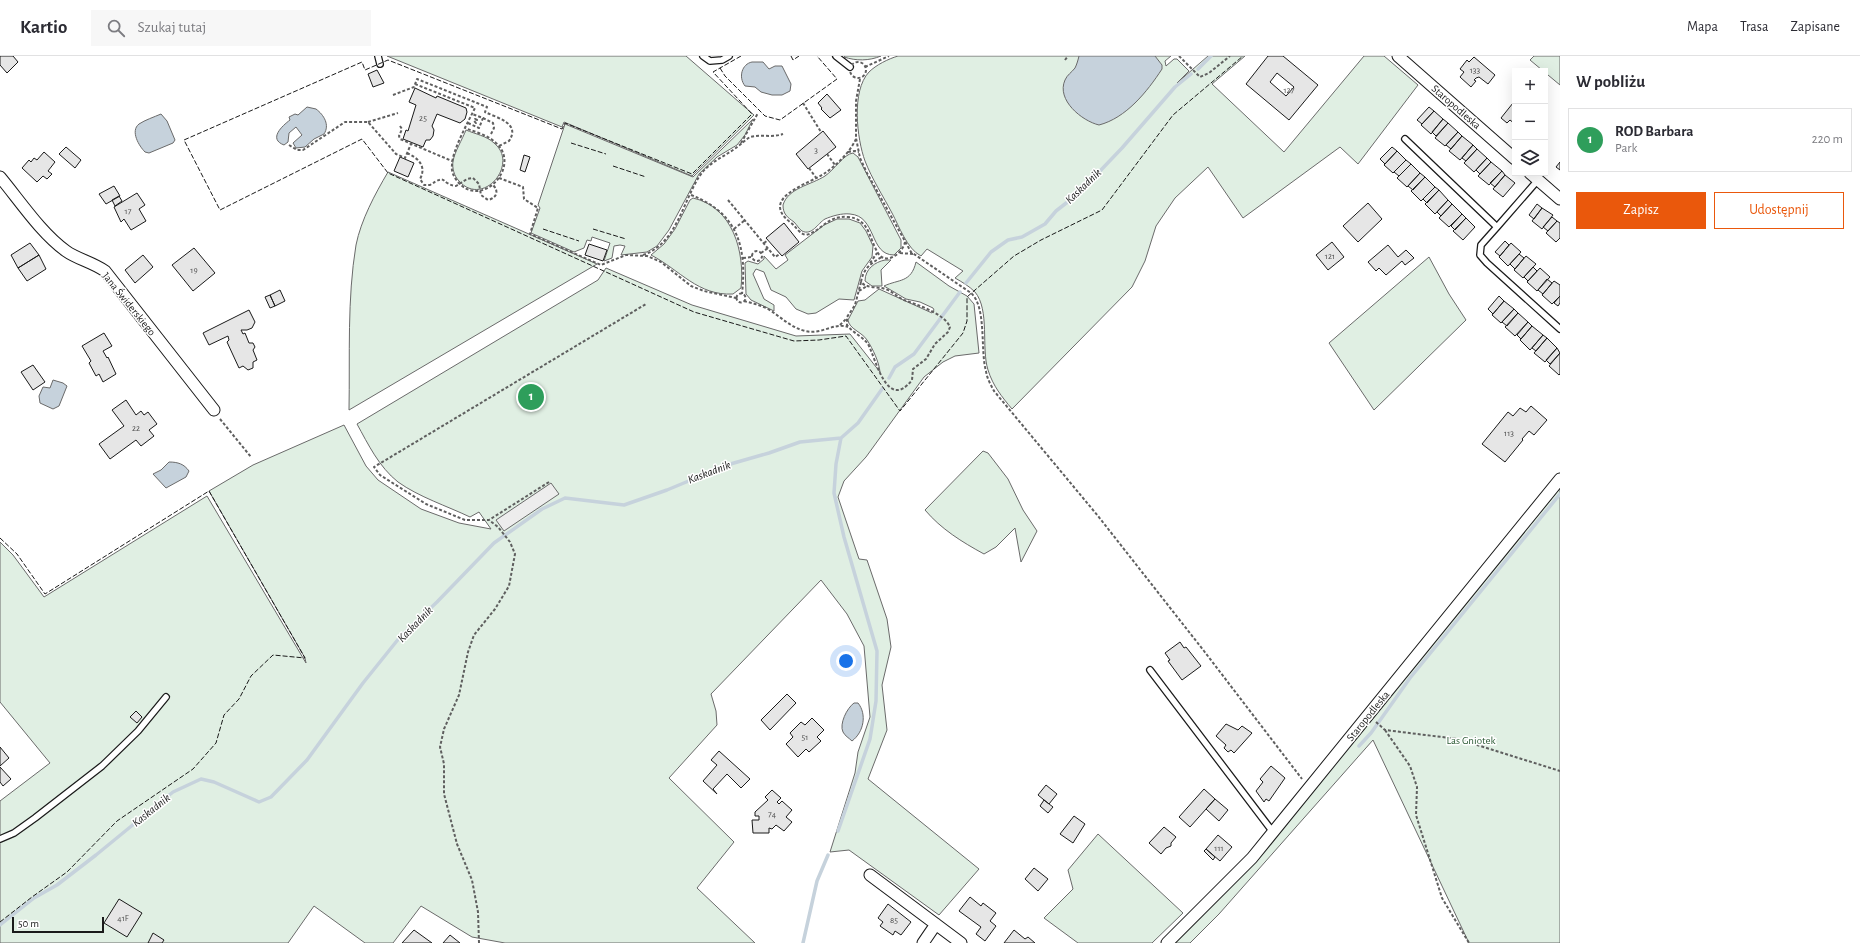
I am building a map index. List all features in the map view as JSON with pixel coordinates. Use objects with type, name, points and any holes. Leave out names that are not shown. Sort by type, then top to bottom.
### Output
[{"type":"street","name":"Staropodleska","points":[[1398,56],[1512,156]]},
{"type":"street","points":[[1534,176],[1560,199]]},
{"type":"street","name":"Jana Świderskiego","points":[[0,177],[54,241],[68,253],[94,263],[105,271],[214,410]]},
{"type":"street","name":"Staropodleska","points":[[1166,943],[1252,858],[1560,479]]},
{"type":"street","points":[[870,875],[961,943]]},
{"type":"street","points":[[923,943],[936,924]]},
{"type":"lane","points":[[378,56],[380,64]]},
{"type":"lane","points":[[703,56],[710,61],[722,60],[729,56]]},
{"type":"lane","points":[[836,56],[850,66]]},
{"type":"lane","points":[[1405,138],[1497,227]]},
{"type":"lane","points":[[1534,176],[1497,227],[1481,245],[1480,255],[1560,329]]},
{"type":"lane","points":[[1150,670],[1273,832]]},
{"type":"lane","points":[[0,840],[14,833],[102,766],[138,730],[166,697]]},
{"type":"path","points":[[865,67],[889,56]]},
{"type":"path","points":[[1065,60],[1068,56]]},
{"type":"path","points":[[1179,56],[1200,77],[1209,73],[1230,56]]},
{"type":"path","points":[[860,78],[855,116],[856,138],[859,152],[867,173],[913,254],[971,293],[976,298],[979,305],[986,372],[994,392],[1108,528],[1309,788]]},
{"type":"path","points":[[393,95],[414,87],[417,79],[487,107],[485,112],[507,122],[512,128],[512,136],[508,143],[499,146]]},
{"type":"path","points":[[415,84],[474,108],[472,114],[465,128],[452,160],[452,172],[460,184],[472,190],[480,190],[493,185],[499,178],[504,160],[499,146],[491,139],[465,128]]},
{"type":"path","points":[[803,103],[821,132]]},
{"type":"path","points":[[289,145],[297,150],[303,150],[345,122],[368,122],[398,113]]},
{"type":"path","points":[[741,144],[758,113]]},
{"type":"path","points":[[472,114],[493,123],[494,128],[491,134]]},
{"type":"path","points":[[474,126],[478,116]]},
{"type":"path","points":[[470,118],[475,121]]},
{"type":"path","points":[[468,123],[479,128],[483,118]]},
{"type":"path","points":[[368,122],[396,154],[405,158],[411,144]]},
{"type":"path","points":[[400,126],[402,129],[399,136],[400,139],[452,160]]},
{"type":"path","points":[[642,255],[654,250],[666,239],[691,195],[699,177],[707,168],[741,144],[756,136],[776,136],[783,134]]},
{"type":"path","points":[[856,138],[846,153],[835,165],[817,178],[799,186],[784,197],[780,207],[785,218],[798,231],[806,234],[813,232],[824,223],[833,219],[844,217],[854,218],[862,223],[868,230],[877,253],[882,257],[891,258],[900,253],[904,248],[905,241]]},
{"type":"path","points":[[846,153],[855,150],[859,152]]},
{"type":"path","points":[[407,153],[421,163],[423,170],[420,178],[424,185],[430,186],[436,180],[440,179],[454,186],[460,184],[467,178],[473,178],[478,182],[484,198],[488,200],[493,198],[497,193],[493,185]]},
{"type":"path","points":[[827,154],[835,165]]},
{"type":"path","points":[[810,168],[817,178]]},
{"type":"path","points":[[499,178],[522,186],[524,190],[524,199],[538,208],[530,234],[601,265],[626,255],[648,256],[661,262],[685,282],[697,289],[736,298],[739,302],[744,301],[766,308],[791,326],[807,332],[826,331],[839,325],[847,317],[855,305],[863,273],[877,253]]},
{"type":"path","points":[[691,195],[710,204],[725,216],[734,229],[741,244],[743,258],[742,294],[744,296],[744,301]]},
{"type":"path","points":[[728,200],[775,257],[780,254]]},
{"type":"path","points":[[734,229],[745,220]]},
{"type":"path","points":[[764,243],[768,240]]},
{"type":"path","points":[[743,258],[752,257],[754,260],[760,261],[762,258],[761,254],[768,248]]},
{"type":"path","points":[[752,257],[754,252],[757,251],[761,254]]},
{"type":"path","points":[[900,253],[913,254]]},
{"type":"path","points":[[870,264],[882,257]]},
{"type":"path","points":[[847,317],[849,327],[866,342],[879,374],[891,388],[899,390],[908,386],[912,380],[913,369],[926,359],[935,344],[948,332],[950,327],[945,321],[926,307],[905,300],[886,289],[867,286],[861,282]]},
{"type":"path","points":[[859,292],[867,286]]},
{"type":"path","points":[[736,298],[737,295],[742,294]]},
{"type":"path","points":[[549,482],[489,520],[465,520],[426,504],[380,475],[374,467],[646,304]]},
{"type":"path","points":[[839,325],[849,327]]},
{"type":"path","points":[[214,410],[250,457]]},
{"type":"path","points":[[479,943],[478,912],[472,880],[457,844],[444,794],[444,764],[440,746],[444,729],[459,694],[468,652],[474,635],[496,609],[509,586],[515,554],[510,542],[498,527],[489,520]]},
{"type":"path","points":[[1368,716],[1385,730],[1410,766],[1417,787],[1416,815],[1442,898],[1469,943]]},
{"type":"path","points":[[1385,730],[1458,739],[1560,771]]},
{"type":"green space","points":[[387,56],[686,56],[754,115],[692,176],[564,122],[562,127]]},
{"type":"green space","points":[[881,56],[872,59],[858,60],[844,57]]},
{"type":"green space","points":[[898,56],[1171,56],[1165,61],[1166,66],[1174,59],[1177,59],[1189,71],[1177,83],[1208,56],[1245,56],[1212,84],[1284,152],[1364,56],[1384,56],[1418,85],[1358,164],[1340,147],[1243,218],[1208,167],[1175,198],[1156,226],[1145,261],[1132,287],[1012,409],[1001,396],[988,370],[985,351],[984,319],[980,300],[973,290],[955,278],[963,271],[927,249],[921,256],[916,253],[908,243],[874,181],[862,152],[857,115],[863,80],[869,72],[882,62]]},
{"type":"green space","points":[[1534,56],[1560,56],[1560,85],[1548,75],[1548,68],[1540,68],[1530,60]]},
{"type":"green space","points":[[753,119],[745,135],[737,145],[717,157],[699,174],[669,230],[657,246],[647,252],[621,255],[625,246],[614,246],[612,258],[604,261],[610,243],[592,237],[591,241],[587,240],[584,248],[574,252],[531,233],[540,208],[538,205],[565,124],[693,177]]},
{"type":"green space","points":[[466,130],[488,139],[494,143],[501,152],[503,162],[501,171],[495,180],[487,186],[478,189],[468,188],[459,181],[453,169],[454,157]]},
{"type":"green space","points":[[853,153],[858,157],[901,240],[901,248],[894,255],[886,253],[880,249],[865,221],[859,216],[840,214],[825,219],[812,230],[806,232],[802,231],[787,217],[785,213],[783,205],[790,195],[825,176],[846,156]]},
{"type":"green space","points":[[388,172],[597,264],[349,410],[350,307],[356,245],[373,198]]},
{"type":"green space","points":[[693,198],[707,203],[718,211],[727,221],[734,233],[741,260],[742,274],[741,288],[733,294],[721,294],[699,286],[651,255],[664,244],[675,229],[690,200]]},
{"type":"green space","points":[[837,219],[849,219],[860,223],[866,231],[873,246],[872,257],[862,271],[854,300],[839,299],[816,313],[808,314],[796,309],[786,297],[771,290],[764,272],[756,269],[753,274],[764,299],[774,305],[774,311],[751,300],[746,294],[745,263],[748,261],[758,264],[764,259],[764,256],[776,269],[788,260],[785,255],[824,225]]},
{"type":"green space","points":[[1429,257],[1449,294],[1466,320],[1374,410],[1329,343]]},
{"type":"green space","points":[[885,260],[891,260],[881,270],[882,286],[872,286],[865,281],[867,273],[874,264]]},
{"type":"green space","points":[[916,262],[949,286],[967,296],[974,304],[979,353],[955,356],[943,362],[924,377],[866,457],[844,481],[838,497],[859,559],[867,560],[887,619],[891,647],[882,685],[887,730],[868,779],[979,869],[939,915],[849,850],[830,852],[855,773],[858,752],[870,717],[864,646],[847,614],[821,580],[711,694],[716,711],[717,725],[669,778],[734,842],[697,888],[755,943],[505,943],[472,937],[421,906],[393,943],[365,943],[314,906],[288,943],[0,943],[0,801],[50,763],[0,702],[0,542],[13,555],[44,597],[207,496],[306,663],[305,658],[209,491],[253,465],[344,425],[366,466],[378,480],[421,509],[459,523],[491,529],[479,512],[470,517],[424,497],[398,482],[380,462],[357,424],[598,280],[606,268],[692,305],[796,336],[850,334],[880,372],[877,360],[865,337],[851,326],[848,320],[858,301],[865,300],[879,289],[932,313],[934,310],[933,308],[920,302],[906,299],[884,286],[908,277],[914,269]]},
{"type":"green space","points":[[983,451],[988,453],[1008,479],[1023,510],[1037,531],[1021,562],[1015,528],[996,547],[984,554],[952,535],[925,510]]},
{"type":"green space","name":"Las Gniotek","points":[[1560,488],[1560,943],[1469,943],[1373,740],[1219,914],[1190,943],[1175,943],[1258,859]]},
{"type":"green space","points":[[1098,834],[1183,913],[1152,943],[1078,943],[1044,918],[1073,889],[1068,870]]},
{"type":"shaded area","points":[[1079,56],[1155,56],[1162,65],[1162,69],[1143,95],[1135,103],[1118,117],[1099,125],[1092,123],[1078,114],[1067,102],[1064,95],[1063,88],[1065,80],[1075,68]]},
{"type":"shaded area","points":[[752,62],[763,62],[769,69],[775,66],[782,66],[791,84],[790,91],[782,95],[772,95],[761,92],[755,87],[745,86],[742,79],[742,71],[746,65]]},
{"type":"shaded area","points":[[307,107],[316,109],[324,117],[326,131],[324,134],[314,139],[305,147],[296,148],[293,143],[302,135],[296,127],[289,133],[288,142],[284,145],[279,142],[277,139],[278,132],[290,120],[289,117],[295,114],[298,115]]},
{"type":"shaded area","points":[[161,114],[167,121],[175,140],[173,143],[149,153],[145,152],[136,138],[136,127],[139,124]]},
{"type":"shaded area","points":[[53,380],[67,386],[59,406],[53,409],[40,403],[39,396],[43,387],[50,388]]},
{"type":"shaded area","points":[[169,462],[180,464],[189,471],[186,477],[166,488],[153,474],[161,470]]},
{"type":"shaded area","points":[[551,483],[559,494],[504,531],[496,520]]},
{"type":"shaded area","points":[[854,703],[858,703],[861,707],[863,712],[863,723],[859,733],[852,741],[844,733],[842,725],[846,712]]},
{"type":"building","points":[[0,56],[13,56],[18,62],[7,73],[0,65]]},
{"type":"building","points":[[1268,56],[1283,56],[1318,85],[1289,120],[1246,84]],"holes":[[[1277,73],[1294,87],[1286,96],[1270,82]]]},
{"type":"building","points":[[1474,57],[1495,75],[1488,84],[1479,77],[1474,80],[1476,81],[1471,87],[1460,77],[1464,72],[1460,69],[1467,60],[1469,62]]},
{"type":"building","points":[[377,70],[384,83],[373,87],[368,74]]},
{"type":"building","points":[[415,88],[436,98],[437,96],[466,108],[467,112],[465,119],[460,123],[437,114],[432,126],[434,130],[433,136],[430,140],[426,140],[423,147],[403,139],[406,130],[408,131],[416,105],[409,102]]},
{"type":"building","points":[[827,94],[841,110],[830,118],[821,109],[822,108],[818,103]]},
{"type":"building","points":[[1512,104],[1512,122],[1510,120],[1507,123],[1501,118]]},
{"type":"building","points":[[1429,107],[1434,111],[1422,124],[1417,120]]},
{"type":"building","points":[[1434,111],[1443,119],[1431,134],[1421,125]]},
{"type":"building","points":[[1443,119],[1448,123],[1436,136],[1432,132]]},
{"type":"building","points":[[1448,123],[1458,132],[1445,146],[1435,138]]},
{"type":"building","points":[[823,131],[836,147],[808,169],[796,154]]},
{"type":"building","points":[[1458,132],[1462,136],[1451,149],[1446,145]]},
{"type":"building","points":[[1462,136],[1473,145],[1460,160],[1449,151]]},
{"type":"building","points":[[1473,145],[1477,149],[1466,161],[1462,158]]},
{"type":"building","points":[[66,147],[81,160],[75,168],[59,154]]},
{"type":"building","points":[[1392,147],[1397,151],[1385,164],[1380,159]]},
{"type":"building","points":[[1477,149],[1487,158],[1474,172],[1464,163]]},
{"type":"building","points":[[1397,151],[1406,160],[1393,173],[1384,165]]},
{"type":"building","points":[[44,152],[55,162],[48,171],[52,174],[47,179],[43,176],[37,182],[22,168],[29,160],[31,162],[34,158],[37,160]]},
{"type":"building","points":[[524,155],[530,157],[525,172],[520,170]]},
{"type":"building","points":[[400,157],[414,163],[408,177],[394,171]]},
{"type":"building","points":[[1487,158],[1491,162],[1480,174],[1476,170]]},
{"type":"building","points":[[1406,160],[1411,164],[1399,176],[1394,172]]},
{"type":"building","points":[[1491,162],[1502,171],[1489,185],[1478,176]]},
{"type":"building","points":[[1560,162],[1560,170],[1556,167]]},
{"type":"building","points":[[1411,164],[1420,173],[1407,187],[1397,178]]},
{"type":"building","points":[[1502,171],[1505,175],[1495,187],[1490,183]]},
{"type":"building","points":[[1420,173],[1425,177],[1413,190],[1408,186]]},
{"type":"building","points":[[1505,175],[1515,183],[1503,197],[1493,189]]},
{"type":"building","points":[[1425,177],[1435,187],[1421,201],[1411,191]]},
{"type":"building","points":[[114,186],[120,196],[106,204],[99,194]]},
{"type":"building","points":[[1435,187],[1439,190],[1427,203],[1423,199]]},
{"type":"building","points":[[1439,190],[1448,200],[1435,214],[1425,204]]},
{"type":"building","points":[[137,193],[145,205],[139,209],[146,221],[131,230],[124,219],[121,222],[114,207]]},
{"type":"building","points":[[119,196],[122,201],[115,206],[112,200]]},
{"type":"building","points":[[1448,200],[1452,204],[1441,216],[1437,212]]},
{"type":"building","points":[[1368,203],[1382,219],[1358,242],[1343,226]]},
{"type":"building","points":[[1452,204],[1462,214],[1449,227],[1439,218]]},
{"type":"building","points":[[1537,204],[1542,208],[1534,219],[1529,215]]},
{"type":"building","points":[[1542,208],[1553,215],[1542,229],[1532,221]]},
{"type":"building","points":[[1462,214],[1466,218],[1455,230],[1451,226]]},
{"type":"building","points":[[1552,217],[1557,221],[1548,231],[1543,227]]},
{"type":"building","points":[[1466,218],[1475,227],[1463,240],[1453,231]]},
{"type":"building","points":[[1557,221],[1560,223],[1560,238],[1556,242],[1546,233]]},
{"type":"building","points":[[784,223],[799,242],[782,256],[766,238]]},
{"type":"building","points":[[1505,241],[1509,245],[1500,256],[1495,252]]},
{"type":"building","points":[[1332,242],[1344,257],[1328,270],[1316,255]]},
{"type":"building","points":[[30,243],[39,255],[18,268],[11,255]]},
{"type":"building","points":[[1511,243],[1521,252],[1508,266],[1499,257]]},
{"type":"building","points":[[589,244],[607,250],[603,261],[585,255]]},
{"type":"building","points":[[1388,245],[1398,257],[1406,250],[1414,258],[1405,265],[1402,261],[1386,275],[1379,268],[1376,271],[1368,262]]},
{"type":"building","points":[[194,248],[215,273],[193,291],[172,265]]},
{"type":"building","points":[[1519,254],[1524,258],[1515,269],[1510,264]]},
{"type":"building","points":[[39,255],[46,269],[27,281],[18,268]]},
{"type":"building","points":[[143,255],[153,267],[135,283],[125,270]]},
{"type":"building","points":[[1526,256],[1536,264],[1523,278],[1514,270]]},
{"type":"building","points":[[1533,267],[1537,271],[1528,281],[1524,277]]},
{"type":"building","points":[[1540,268],[1550,277],[1537,291],[1527,282]]},
{"type":"building","points":[[1547,279],[1552,283],[1543,294],[1538,290]]},
{"type":"building","points":[[1554,281],[1560,285],[1560,296],[1552,304],[1542,295]]},
{"type":"building","points":[[280,290],[285,301],[275,306],[270,295]]},
{"type":"building","points":[[270,295],[275,306],[270,308],[265,297]]},
{"type":"building","points":[[1499,296],[1504,301],[1493,314],[1488,309]]},
{"type":"building","points":[[1560,296],[1560,303],[1558,306],[1554,303]]},
{"type":"building","points":[[1504,301],[1514,309],[1501,323],[1492,315]]},
{"type":"building","points":[[1514,309],[1518,313],[1507,326],[1502,322]]},
{"type":"building","points":[[249,310],[255,322],[252,328],[241,330],[243,334],[245,333],[249,343],[253,343],[255,347],[253,350],[257,360],[253,362],[253,368],[248,370],[243,366],[239,368],[227,342],[229,340],[228,336],[209,345],[203,333]]},
{"type":"building","points":[[1518,313],[1528,322],[1515,336],[1505,327]]},
{"type":"building","points":[[1528,322],[1532,326],[1521,339],[1517,335]]},
{"type":"building","points":[[1532,326],[1543,335],[1530,350],[1520,340]]},
{"type":"building","points":[[104,333],[112,346],[103,351],[107,358],[108,357],[116,374],[103,382],[99,374],[96,376],[89,363],[91,361],[82,346]]},
{"type":"building","points":[[1543,335],[1547,338],[1536,351],[1532,348]]},
{"type":"building","points":[[1547,338],[1557,348],[1545,362],[1534,353]]},
{"type":"building","points":[[1557,348],[1560,353],[1550,364],[1546,360]]},
{"type":"building","points":[[1560,353],[1560,374],[1559,375],[1549,366]]},
{"type":"building","points":[[33,365],[45,382],[33,390],[21,372]]},
{"type":"building","points":[[126,400],[136,415],[141,411],[144,415],[148,412],[157,424],[149,430],[154,436],[141,446],[136,440],[110,459],[99,444],[124,426],[112,410]]},
{"type":"building","points":[[1531,406],[1547,420],[1534,435],[1529,431],[1505,462],[1482,444],[1508,412],[1513,416],[1520,408],[1526,412]]},
{"type":"building","points":[[1180,642],[1184,648],[1186,647],[1201,666],[1182,680],[1168,661],[1170,660],[1165,653]]},
{"type":"building","points":[[787,694],[796,703],[770,730],[761,720]]},
{"type":"building","points":[[136,711],[142,717],[137,723],[130,717]]},
{"type":"building","points":[[812,718],[824,730],[817,737],[821,741],[809,752],[806,749],[798,757],[786,744],[793,737],[790,733],[801,722],[805,725]]},
{"type":"building","points":[[1226,724],[1238,730],[1242,726],[1252,733],[1234,753],[1231,750],[1228,752],[1224,748],[1226,745],[1216,736]]},
{"type":"building","points":[[0,747],[9,758],[0,766]]},
{"type":"building","points":[[719,751],[750,779],[741,788],[727,774],[713,789],[717,794],[703,781],[717,765],[711,760]]},
{"type":"building","points":[[1271,766],[1285,778],[1269,801],[1266,799],[1264,802],[1256,791],[1263,782],[1260,779]]},
{"type":"building","points":[[0,767],[11,779],[3,786],[0,782]]},
{"type":"building","points":[[1046,785],[1057,794],[1049,804],[1038,795]]},
{"type":"building","points":[[1204,789],[1215,799],[1190,827],[1179,817]]},
{"type":"building","points":[[772,790],[781,798],[777,802],[779,804],[782,801],[792,810],[786,817],[792,822],[784,831],[776,825],[772,829],[769,828],[769,833],[753,833],[752,820],[759,820],[759,816],[755,816],[755,812],[768,800],[765,797]]},
{"type":"building","points":[[1215,799],[1228,810],[1219,821],[1206,809]]},
{"type":"building","points":[[1044,800],[1053,807],[1048,813],[1040,806]]},
{"type":"building","points":[[1074,816],[1085,824],[1073,843],[1060,834]]},
{"type":"building","points":[[1164,827],[1176,837],[1171,843],[1171,846],[1166,848],[1161,854],[1149,843]]},
{"type":"building","points":[[1218,835],[1232,847],[1220,861],[1206,849]]},
{"type":"building","points":[[1206,849],[1215,857],[1213,860],[1204,851]]},
{"type":"building","points":[[1034,868],[1048,879],[1038,891],[1025,879]]},
{"type":"building","points":[[970,897],[981,906],[983,903],[996,913],[990,921],[996,926],[985,941],[976,934],[981,927],[959,911]]},
{"type":"building","points":[[119,899],[142,913],[127,937],[104,923]]},
{"type":"building","points":[[888,904],[911,922],[901,935],[895,931],[893,935],[880,926],[883,922],[878,918]]},
{"type":"building","points":[[414,930],[432,943],[402,943]]},
{"type":"building","points":[[1014,930],[1025,939],[1028,937],[1035,943],[1004,943]]},
{"type":"building","points":[[153,933],[164,940],[162,943],[148,943]]},
{"type":"building","points":[[450,935],[460,943],[443,943]]},
{"type":"waterway","name":"Kaskadnik","points":[[1198,69],[1211,56]]},
{"type":"waterway","name":"Kaskadnik","points":[[966,283],[991,252],[1008,240],[1022,237],[1045,224],[1056,211],[1079,193],[1122,148],[1175,87],[1191,74]]},
{"type":"waterway","name":"Kaskadnik","points":[[889,378],[895,367],[914,354],[960,292]]},
{"type":"waterway","name":"Kaskadnik","points":[[0,925],[34,898],[57,885],[173,792],[201,779],[214,782],[259,802],[271,797],[307,760],[363,683],[400,637],[437,602],[494,543],[542,509],[565,498],[624,505],[667,490],[727,465],[800,442],[841,438],[858,423],[882,389]]},
{"type":"waterway","points":[[838,831],[870,739],[876,701],[877,651],[844,537],[834,493],[836,464],[841,438]]},
{"type":"waterway","points":[[1359,746],[1371,733],[1410,678],[1560,494]]},
{"type":"waterway","points":[[803,943],[817,881],[828,855]]},
{"type":"fence","points":[[741,56],[713,72],[752,114],[692,174],[565,123],[562,129],[388,60],[365,70],[362,62],[184,140],[220,210],[362,139],[388,173],[694,312],[794,341],[819,340],[846,336],[900,411],[963,333],[967,321],[967,297],[1014,256],[1041,240],[1102,210],[1173,115],[1243,56]]},
{"type":"fence","points":[[791,56],[793,60],[799,56]]},
{"type":"fence","points":[[720,68],[725,76],[765,116],[780,120],[837,79],[817,56]]},
{"type":"fence","points":[[571,143],[606,154]]},
{"type":"fence","points":[[613,166],[646,177]]},
{"type":"fence","points":[[543,229],[579,241]]},
{"type":"fence","points":[[593,229],[626,239]]},
{"type":"fence","points":[[0,538],[17,554],[45,594],[209,491],[305,658],[273,655],[251,676],[239,699],[224,715],[216,743],[193,769],[117,821],[67,872],[0,922]]},
{"type":"place","name":"ROD Barbara","points":[[531,397]]}]
